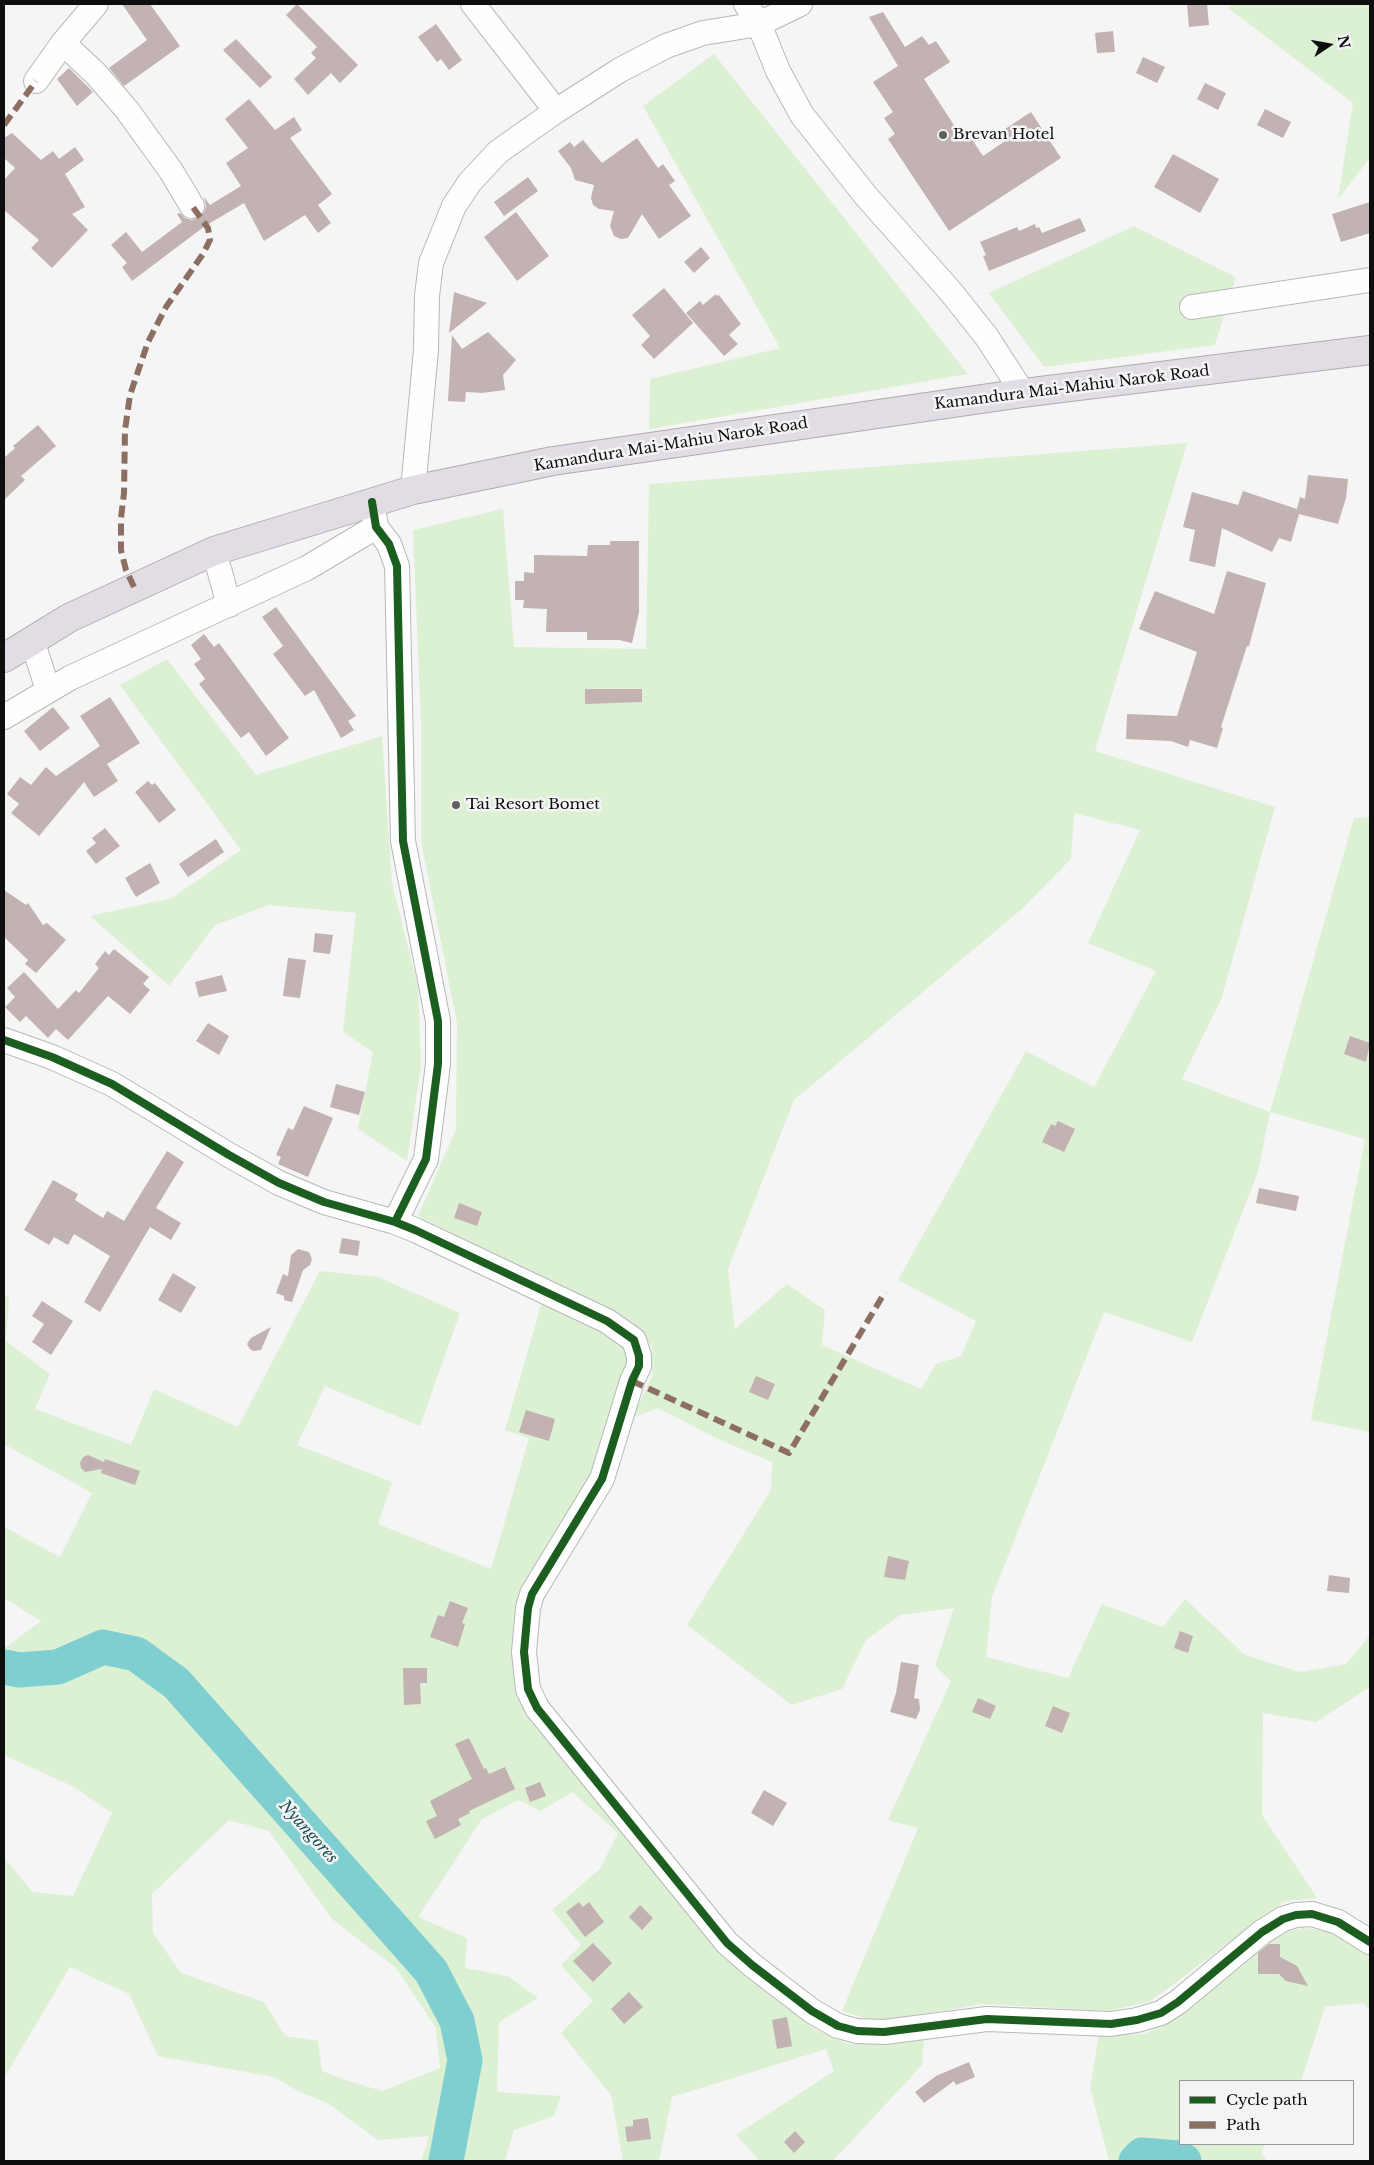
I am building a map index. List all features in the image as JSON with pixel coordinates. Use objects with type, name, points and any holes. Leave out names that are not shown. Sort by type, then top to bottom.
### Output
[{"type":"highway","name":"Kamandura Mai-Mahiu Narok Road","points":[[4,658],[69,618],[214,551],[374,515],[413,490],[553,461],[1023,393],[1370,350]]},
{"type":"street","points":[[36,82],[63,43],[96,4]]},
{"type":"street","points":[[472,4],[556,111]]},
{"type":"street","points":[[746,4],[759,24],[778,71],[802,115],[866,196],[904,237],[980,329],[1023,393]]},
{"type":"street","points":[[413,490],[426,350],[427,296],[431,263],[454,206],[470,182],[498,152],[556,111],[620,70],[666,46],[703,33],[759,24],[800,4]]},
{"type":"street","points":[[63,43],[96,74],[127,110],[171,171],[192,206]]},
{"type":"street","points":[[1192,307],[1370,280]]},
{"type":"street","points":[[4,717],[48,690],[147,641],[230,605],[307,568],[374,515],[389,544],[397,566],[403,841],[438,1021],[438,1064],[426,1159],[395,1222]]},
{"type":"street","points":[[214,551],[230,605]]},
{"type":"street","points":[[32,640],[48,690]]},
{"type":"street","points":[[4,1040],[52,1056],[112,1084],[229,1155],[280,1183],[324,1202],[395,1222],[607,1321],[634,1340],[640,1356],[639,1366],[632,1381],[602,1479],[532,1594],[527,1616],[524,1652],[528,1689],[537,1708],[728,1943],[752,1965],[812,2011],[838,2026],[866,2031],[907,2029],[987,2019],[1111,2024],[1137,2020],[1161,2013],[1178,2002],[1262,1932],[1283,1919],[1296,1915],[1312,1914],[1338,1922],[1370,1942]]},
{"type":"green space","points":[[1233,4],[1370,4],[1370,158],[1338,199],[1353,103],[1228,8]]},
{"type":"green space","points":[[714,54],[968,374],[649,429],[650,379],[780,348],[643,106]]},
{"type":"green space","points":[[1134,226],[1236,277],[1215,345],[1044,367],[989,293]]},
{"type":"green space","points":[[1187,443],[1095,751],[1275,807],[1222,997],[1182,1079],[1270,1112],[1258,1172],[1192,1342],[1104,1312],[992,1597],[986,1657],[1068,1678],[1102,1604],[1163,1627],[1185,1599],[1245,1655],[1300,1672],[1346,1664],[1370,1635],[1370,1687],[1316,1722],[1263,1713],[1262,1815],[1317,1898],[1285,1901],[1151,2001],[1110,2011],[982,2004],[877,2022],[842,2011],[918,1828],[888,1820],[951,1681],[935,1666],[954,1608],[900,1615],[866,1640],[842,1689],[792,1705],[687,1625],[771,1490],[772,1462],[716,1438],[658,1408],[632,1418],[652,1376],[652,1346],[632,1322],[418,1216],[456,1129],[457,1023],[421,841],[421,723],[413,530],[503,509],[514,647],[646,649],[649,484]],"holes":[[[1074,813],[1140,830],[1088,943],[1156,971],[1094,1087],[1026,1051],[898,1280],[976,1321],[961,1356],[936,1364],[921,1389],[822,1345],[825,1310],[787,1284],[735,1329],[728,1269],[794,1100],[1022,909],[1071,859]]]},
{"type":"green space","points":[[167,659],[256,775],[382,736],[392,883],[418,987],[421,1065],[407,1161],[358,1129],[373,1052],[343,1032],[356,913],[269,905],[215,925],[169,986],[90,916],[172,898],[241,850],[120,685]]},
{"type":"green space","points":[[1370,817],[1370,1432],[1311,1420],[1365,1139],[1270,1112],[1354,818]]},
{"type":"green space","points":[[320,1271],[378,1277],[460,1313],[420,1426],[325,1386],[297,1445],[392,1482],[378,1524],[491,1569],[529,1438],[505,1430],[542,1302],[593,1325],[625,1344],[631,1366],[598,1476],[526,1585],[514,1621],[514,1667],[533,1722],[711,1940],[815,2029],[848,2044],[886,2044],[924,2040],[922,2065],[833,2161],[760,2161],[736,2135],[834,2071],[826,2049],[672,2097],[659,2161],[623,2161],[611,2095],[561,2033],[593,2001],[561,1965],[581,1945],[552,1910],[600,1869],[618,1833],[572,1792],[541,1811],[518,1800],[482,1819],[418,1917],[467,1938],[465,1968],[508,1976],[538,1998],[499,2022],[497,2092],[561,2096],[554,2116],[514,2130],[505,2161],[421,2161],[429,2136],[378,2140],[329,2104],[296,2090],[274,2077],[158,2056],[129,1994],[70,1967],[4,2078],[4,1858],[33,1892],[73,1896],[112,1813],[74,1787],[4,1755],[4,1647],[41,1621],[4,1598],[4,1527],[60,1557],[92,1493],[4,1444],[4,1295],[9,1298],[6,1341],[50,1374],[35,1409],[131,1445],[154,1389],[238,1427]],"holes":[[[229,1820],[269,1831],[332,1919],[396,1968],[436,2028],[440,2068],[382,2091],[345,2080],[322,2071],[318,2041],[285,2036],[264,2002],[181,1973],[153,1933],[152,1894]]]},
{"type":"green space","points":[[1305,1928],[1336,1932],[1370,1953],[1370,2010],[1363,2003],[1325,2007],[1301,2080],[1179,2080],[1179,2145],[1265,2145],[1261,2153],[1267,2161],[1109,2161],[1090,2087],[1099,2035],[1145,2034],[1184,2013],[1253,1944],[1272,1934]]},
{"type":"building","points":[[122,4],[150,4],[180,46],[124,86],[109,68],[147,40]]},
{"type":"building","points":[[297,4],[358,65],[340,83],[331,73],[308,95],[294,79],[316,58],[311,53],[317,47],[286,15]]},
{"type":"building","points":[[1187,4],[1207,4],[1209,25],[1189,27]]},
{"type":"building","name":"Brevan Hotel","points":[[883,12],[905,47],[922,36],[929,45],[936,41],[950,62],[924,79],[961,136],[967,132],[983,156],[1008,139],[1002,131],[1031,112],[1061,158],[949,231],[888,139],[895,134],[884,118],[893,112],[873,82],[898,66],[869,17]]},
{"type":"building","points":[[436,24],[462,60],[449,70],[441,59],[437,62],[418,37]]},
{"type":"building","points":[[1113,31],[1115,52],[1097,53],[1095,33]]},
{"type":"building","points":[[236,39],[272,77],[260,88],[223,50]]},
{"type":"building","points":[[1143,57],[1165,67],[1157,83],[1136,73]]},
{"type":"building","points":[[69,68],[93,92],[77,106],[57,79]]},
{"type":"building","points":[[1205,83],[1226,93],[1218,110],[1197,99]]},
{"type":"building","points":[[249,99],[275,130],[294,117],[302,130],[290,138],[332,194],[318,205],[331,223],[318,233],[305,215],[264,241],[244,203],[205,226],[132,281],[122,267],[127,263],[111,245],[126,232],[142,252],[182,222],[177,214],[180,213],[185,218],[192,220],[199,217],[204,212],[206,206],[204,197],[210,205],[241,186],[226,163],[248,148],[225,119]]},
{"type":"building","points":[[1265,109],[1291,122],[1283,138],[1257,125]]},
{"type":"building","points":[[12,133],[41,160],[53,151],[59,159],[75,147],[84,160],[65,174],[85,207],[72,214],[88,230],[52,268],[31,248],[39,240],[4,210],[4,180],[15,168],[4,158],[4,138]]},
{"type":"building","points":[[637,138],[658,168],[663,164],[675,181],[669,185],[691,216],[659,239],[642,214],[628,238],[621,239],[614,236],[610,226],[614,211],[599,209],[593,205],[591,198],[594,185],[575,180],[571,168],[558,151],[570,142],[574,147],[583,140],[602,163]]},
{"type":"building","points":[[1173,154],[1219,179],[1200,213],[1154,187]]},
{"type":"building","points":[[528,177],[538,191],[504,216],[494,202]]},
{"type":"building","points":[[1370,202],[1370,233],[1341,242],[1332,214]]},
{"type":"building","points":[[516,212],[549,256],[517,281],[484,237]]},
{"type":"building","points":[[1080,218],[1086,231],[989,271],[983,256],[986,255],[980,242],[1017,227],[1019,231],[1035,224],[1036,228],[1039,227],[1042,233]]},
{"type":"building","points":[[701,247],[710,258],[694,273],[684,262]]},
{"type":"building","points":[[664,288],[693,323],[654,359],[641,345],[650,336],[632,315]]},
{"type":"building","points":[[454,292],[487,303],[449,333]]},
{"type":"building","points":[[716,294],[717,296],[719,295],[741,324],[729,335],[738,344],[724,356],[686,313],[700,301],[703,305]]},
{"type":"building","points":[[488,332],[516,360],[503,375],[505,390],[482,393],[466,392],[465,402],[448,401],[452,335],[462,349]]},
{"type":"building","points":[[38,425],[56,446],[21,476],[25,480],[4,500],[4,458],[15,448],[13,446]]},
{"type":"building","points":[[1308,475],[1348,479],[1346,498],[1338,524],[1299,514],[1291,542],[1279,538],[1272,552],[1222,528],[1215,567],[1189,561],[1195,530],[1183,527],[1192,492],[1238,505],[1243,491],[1297,509],[1300,497],[1305,499]]},
{"type":"building","points":[[610,541],[639,541],[639,612],[632,643],[619,640],[587,640],[587,632],[546,632],[547,609],[523,608],[524,600],[515,600],[515,581],[524,581],[524,572],[534,573],[534,555],[587,556],[588,545],[610,545]]},
{"type":"building","points":[[1227,571],[1266,583],[1249,646],[1247,646],[1221,727],[1223,728],[1217,748],[1190,740],[1188,747],[1171,741],[1126,739],[1127,714],[1177,716],[1197,652],[1139,629],[1155,591],[1214,614]]},
{"type":"building","points":[[276,607],[356,716],[348,721],[354,730],[341,738],[314,690],[305,696],[273,654],[283,646],[262,617]]},
{"type":"building","points":[[204,634],[214,647],[219,643],[289,738],[266,756],[249,732],[241,738],[199,684],[205,679],[194,664],[201,659],[191,645]]},
{"type":"building","points":[[585,689],[642,689],[642,702],[585,704]]},
{"type":"building","points":[[110,697],[140,743],[107,764],[118,781],[94,797],[84,782],[39,836],[11,813],[19,804],[7,794],[20,777],[31,785],[46,767],[56,776],[100,746],[80,716]]},
{"type":"building","points":[[53,707],[70,728],[40,751],[24,731]]},
{"type":"building","points":[[148,781],[152,785],[155,783],[176,810],[159,823],[135,792]]},
{"type":"building","points":[[105,828],[120,846],[96,864],[86,851],[96,843],[92,838]]},
{"type":"building","points":[[216,839],[224,852],[188,877],[179,864]]},
{"type":"building","points":[[150,863],[160,883],[136,897],[125,878]]},
{"type":"building","points":[[4,890],[26,905],[28,903],[43,925],[47,923],[66,940],[36,973],[25,964],[28,960],[4,937]]},
{"type":"building","points":[[315,933],[333,935],[330,954],[313,952]]},
{"type":"building","points":[[114,949],[149,977],[143,984],[150,990],[130,1014],[108,996],[68,1040],[56,1029],[48,1038],[26,1016],[20,1022],[5,1007],[15,997],[7,988],[24,972],[58,1009],[76,990],[79,993],[99,968],[95,964],[105,951],[109,955]]},
{"type":"building","points":[[288,958],[306,960],[300,998],[283,996]]},
{"type":"building","points":[[222,975],[227,991],[199,997],[195,982]]},
{"type":"building","points":[[208,1023],[229,1036],[219,1055],[196,1041]]},
{"type":"building","points":[[1350,1036],[1370,1043],[1366,1062],[1344,1054]]},
{"type":"building","points":[[336,1084],[365,1092],[359,1115],[330,1107]]},
{"type":"building","points":[[304,1106],[333,1118],[308,1177],[278,1164],[281,1157],[276,1155],[288,1128],[293,1130]]},
{"type":"building","points":[[1058,1121],[1075,1129],[1064,1152],[1042,1142],[1051,1124],[1055,1126]]},
{"type":"building","points":[[167,1151],[184,1162],[156,1208],[181,1223],[171,1240],[150,1227],[100,1312],[84,1302],[110,1256],[74,1234],[68,1245],[54,1237],[49,1245],[24,1230],[53,1180],[78,1194],[75,1200],[103,1218],[107,1211],[124,1221]]},
{"type":"building","points":[[1259,1188],[1299,1196],[1296,1211],[1256,1203]]},
{"type":"building","points":[[459,1203],[482,1212],[477,1226],[454,1218]]},
{"type":"building","points":[[342,1238],[360,1241],[358,1256],[339,1253]]},
{"type":"building","points":[[298,1249],[309,1252],[312,1259],[310,1265],[303,1270],[292,1302],[284,1300],[284,1296],[276,1293],[283,1274],[288,1276],[291,1255]]},
{"type":"building","points":[[173,1273],[196,1287],[181,1313],[158,1300]]},
{"type":"building","points":[[42,1301],[73,1321],[51,1355],[32,1342],[44,1324],[32,1316]]},
{"type":"building","points":[[271,1327],[261,1350],[253,1351],[250,1349],[247,1344],[251,1338]]},
{"type":"building","points":[[756,1376],[775,1384],[768,1400],[749,1392]]},
{"type":"building","points":[[526,1410],[555,1419],[549,1441],[519,1432]]},
{"type":"building","points":[[88,1455],[104,1462],[105,1459],[140,1471],[135,1485],[101,1473],[102,1469],[85,1472],[81,1468],[80,1463],[83,1457]]},
{"type":"building","points":[[888,1556],[909,1561],[905,1580],[884,1577]]},
{"type":"building","points":[[1329,1575],[1350,1578],[1349,1593],[1327,1591]]},
{"type":"building","points":[[450,1601],[468,1608],[462,1623],[465,1624],[458,1647],[430,1637],[438,1615],[444,1617]]},
{"type":"building","points":[[1180,1631],[1193,1636],[1188,1653],[1174,1648]]},
{"type":"building","points":[[901,1662],[919,1665],[914,1698],[919,1699],[920,1710],[916,1719],[890,1712],[896,1693]]},
{"type":"building","points":[[403,1668],[427,1668],[427,1683],[420,1683],[421,1704],[404,1705]]},
{"type":"building","points":[[978,1698],[996,1706],[990,1719],[972,1712]]},
{"type":"building","points":[[1053,1706],[1070,1713],[1062,1733],[1045,1726]]},
{"type":"building","points":[[469,1738],[484,1769],[486,1768],[489,1774],[505,1767],[515,1789],[469,1811],[470,1813],[458,1819],[461,1825],[435,1839],[426,1821],[437,1816],[430,1801],[472,1779],[455,1744]]},
{"type":"building","points":[[540,1782],[546,1796],[530,1802],[525,1788]]},
{"type":"building","points":[[764,1790],[787,1803],[773,1826],[751,1813]]},
{"type":"building","points":[[579,1902],[583,1907],[589,1902],[604,1922],[585,1937],[566,1912]]},
{"type":"building","points":[[640,1905],[653,1918],[642,1930],[629,1917]]},
{"type":"building","points":[[593,1943],[612,1963],[593,1982],[573,1961]]},
{"type":"building","points":[[1269,1944],[1280,1944],[1280,1957],[1297,1966],[1308,1986],[1286,1981],[1279,1974],[1258,1974],[1258,1953]]},
{"type":"building","points":[[629,1992],[643,2007],[624,2024],[611,2009]]},
{"type":"building","points":[[787,2017],[792,2046],[777,2049],[772,2020]]},
{"type":"building","points":[[969,2062],[975,2077],[956,2085],[954,2081],[924,2103],[915,2092],[936,2076]]},
{"type":"building","points":[[648,2118],[651,2139],[627,2142],[625,2127],[633,2126],[633,2120]]},
{"type":"building","points":[[795,2131],[805,2142],[794,2153],[784,2142]]},
{"type":"waterway","name":"Nyangores","points":[[4,1667],[19,1670],[58,1667],[103,1647],[136,1654],[176,1683],[431,1971],[457,2021],[465,2060],[446,2161]]},
{"type":"waterway","name":"Nyangores","points":[[1136,2161],[1142,2155],[1179,2158],[1184,2161]]},
{"type":"marked path","points":[[4,125],[36,81]]},
{"type":"marked path","points":[[134,587],[126,570],[121,550],[125,430],[130,395],[148,342],[166,307],[203,254],[210,240],[208,228],[192,206]]},
{"type":"marked path","points":[[632,1381],[789,1453],[885,1292]]},
{"type":"cycle path","points":[[372,502],[376,527],[389,544],[397,566],[403,841],[438,1021],[438,1064],[426,1159],[395,1222]]},
{"type":"cycle path","points":[[4,1040],[52,1057],[112,1084],[279,1183],[324,1202],[395,1222],[415,1230],[607,1321],[634,1340],[639,1356],[639,1366],[632,1381],[602,1479],[532,1594],[528,1608],[524,1652],[528,1689],[537,1708],[727,1943],[752,1965],[812,2011],[838,2026],[857,2031],[884,2032],[987,2019],[1111,2024],[1137,2020],[1161,2013],[1178,2002],[1262,1932],[1283,1919],[1296,1915],[1312,1914],[1338,1922],[1370,1942]]},
{"type":"place","name":"Brevan Hotel","points":[[943,135]]},
{"type":"place","name":"Tai Resort Bomet","points":[[456,805]]}]
